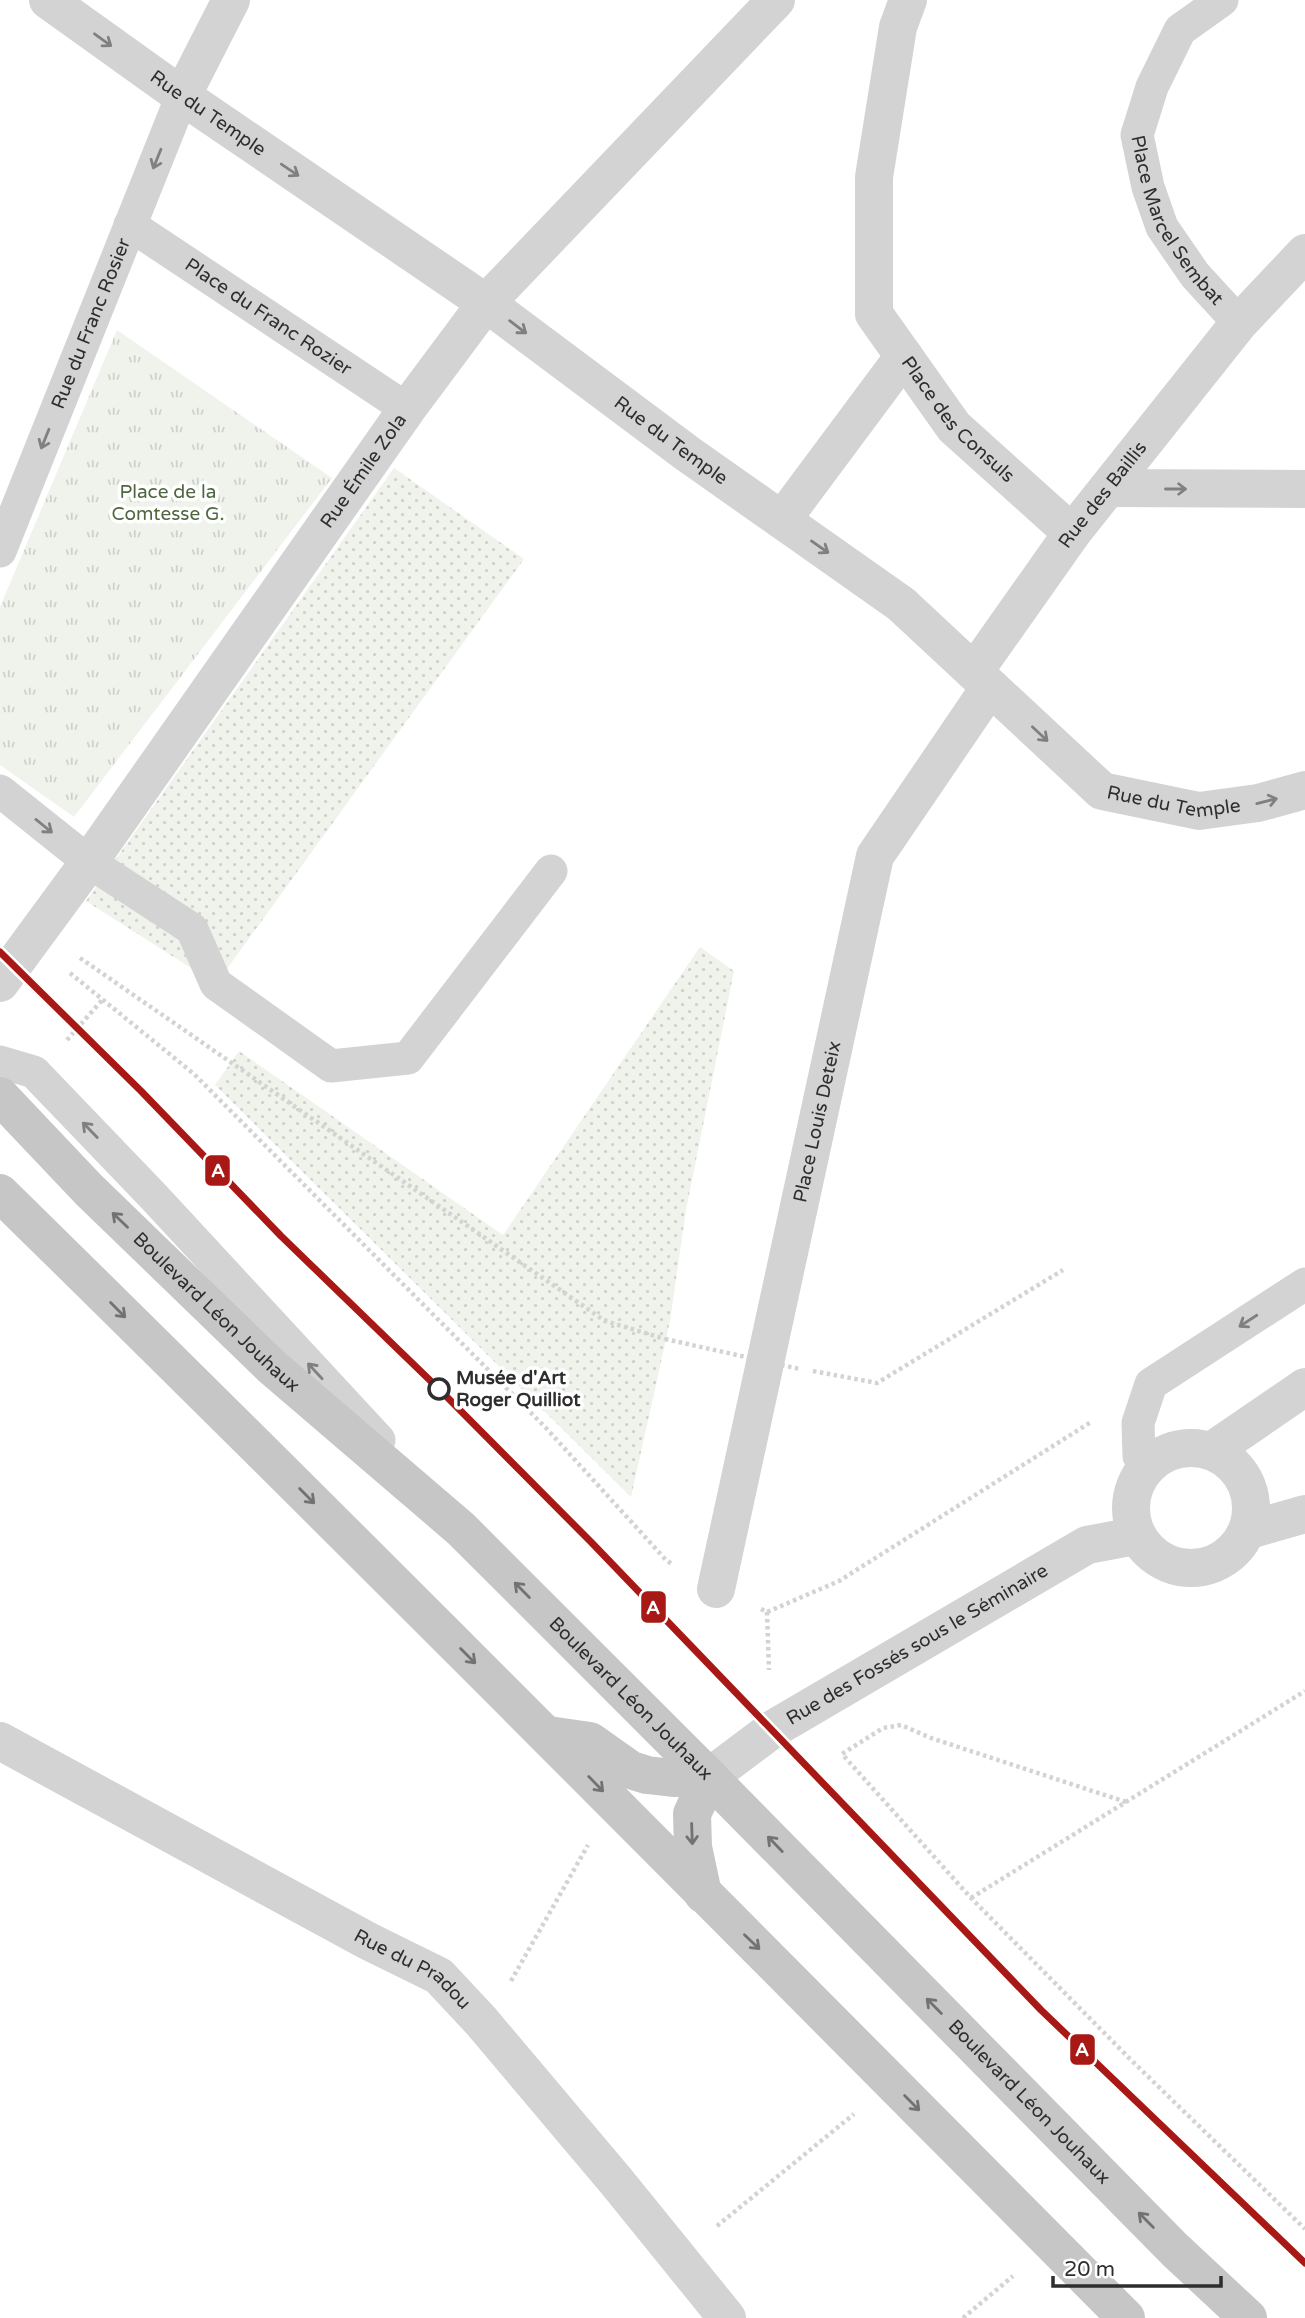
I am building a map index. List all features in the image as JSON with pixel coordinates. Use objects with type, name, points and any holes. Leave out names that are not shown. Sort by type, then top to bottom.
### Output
[{"type":"main road","name":"Boulevard Léon Jouhaux","points":[[0,1096],[89,1190],[272,1367],[461,1529],[1175,2250],[1248,2318]]},
{"type":"main road","points":[[0,1194],[548,1735],[1126,2318]]},
{"type":"main road","points":[[548,1735],[590,1741],[631,1770],[647,1775],[673,1778],[709,1777],[692,1814],[693,1847],[703,1894]]},
{"type":"street","name":"Rue du Temple","points":[[48,0],[182,96],[486,303],[688,454],[901,604],[1102,791],[1199,811],[1258,803],[1305,790]]},
{"type":"street","points":[[182,96],[232,0]]},
{"type":"street","name":"Rue Émile Zola","points":[[0,983],[89,862],[407,409],[486,303],[776,0]]},
{"type":"street","points":[[904,356],[874,314],[874,177],[898,27],[908,0]]},
{"type":"street","name":"Place Marcel Sembat","points":[[1239,323],[1305,253]]},
{"type":"street","name":"Rue des Baillis","points":[[982,679],[1072,533],[1239,323]]},
{"type":"street","name":"Place des Consuls","points":[[782,520],[904,356],[954,427],[1072,533]]},
{"type":"street","points":[[1108,488],[1305,489]]},
{"type":"street","name":"Place Louis Deteix","points":[[716,1589],[874,856],[982,679]]},
{"type":"street","points":[[1213,1450],[1305,1387]]},
{"type":"street","points":[[1179,1447],[1213,1450],[1239,1468],[1252,1497],[1249,1530],[1227,1558],[1194,1570],[1160,1562],[1135,1536],[1130,1497],[1149,1461],[1179,1447]]},
{"type":"street","points":[[1249,1530],[1305,1514]]},
{"type":"street","name":"Rue des Fossés sous le Séminaire","points":[[709,1777],[773,1729],[1087,1545],[1135,1536]]},
{"type":"street","name":"Rue du Pradou","points":[[0,1741],[368,1941],[439,1976],[481,2021],[617,2181],[727,2318]]},
{"type":"lane","name":"Place Marcel Sembat","points":[[1222,0],[1180,30],[1152,87],[1137,135],[1148,187],[1162,227],[1195,275],[1239,323]]},
{"type":"lane","name":"Rue du Franc Rosier","points":[[0,551],[182,96]]},
{"type":"lane","name":"Place du Franc Rozier","points":[[130,225],[407,409]]},
{"type":"lane","points":[[0,791],[89,862],[192,929],[216,984],[331,1066],[408,1058],[551,871]]},
{"type":"lane","points":[[0,1062],[34,1072],[154,1197],[461,1529]]},
{"type":"lane","points":[[1149,1461],[1139,1456],[1138,1423],[1151,1384],[1305,1284]]},
{"type":"path","points":[[78,957],[605,1321],[666,1339],[877,1383],[1063,1270]]},
{"type":"path","points":[[67,971],[194,1074],[547,1428],[666,1560],[716,1589],[767,1612],[839,1581],[1151,1384]]},
{"type":"path","points":[[63,1045],[103,999]]},
{"type":"path","points":[[767,1612],[769,1670]]},
{"type":"path","points":[[971,1898],[1305,1691]]},
{"type":"path","points":[[1126,1802],[931,1738],[901,1725],[883,1728],[842,1754],[971,1898],[1130,2059],[1305,2229]]},
{"type":"path","points":[[509,1983],[594,1836]]},
{"type":"path","points":[[710,2232],[864,2106]]},
{"type":"path","points":[[963,2318],[1021,2269]]},
{"type":"green space","name":"Place de la Comtesse G.","points":[[117,330],[332,478],[74,817],[0,765],[0,607]]},
{"type":"green space","points":[[394,468],[524,559],[216,984],[86,901]]},
{"type":"green space","points":[[700,947],[734,971],[686,1210],[670,1321],[631,1497],[215,1085],[239,1051],[503,1235]]},
{"type":"transit line","name":"A","points":[[0,952],[141,1091],[281,1236],[440,1390],[592,1543],[1041,2010],[1305,2263]]},
{"type":"place","name":"Musée d'Art Roger Quilliot","points":[[439,1389]]}]
